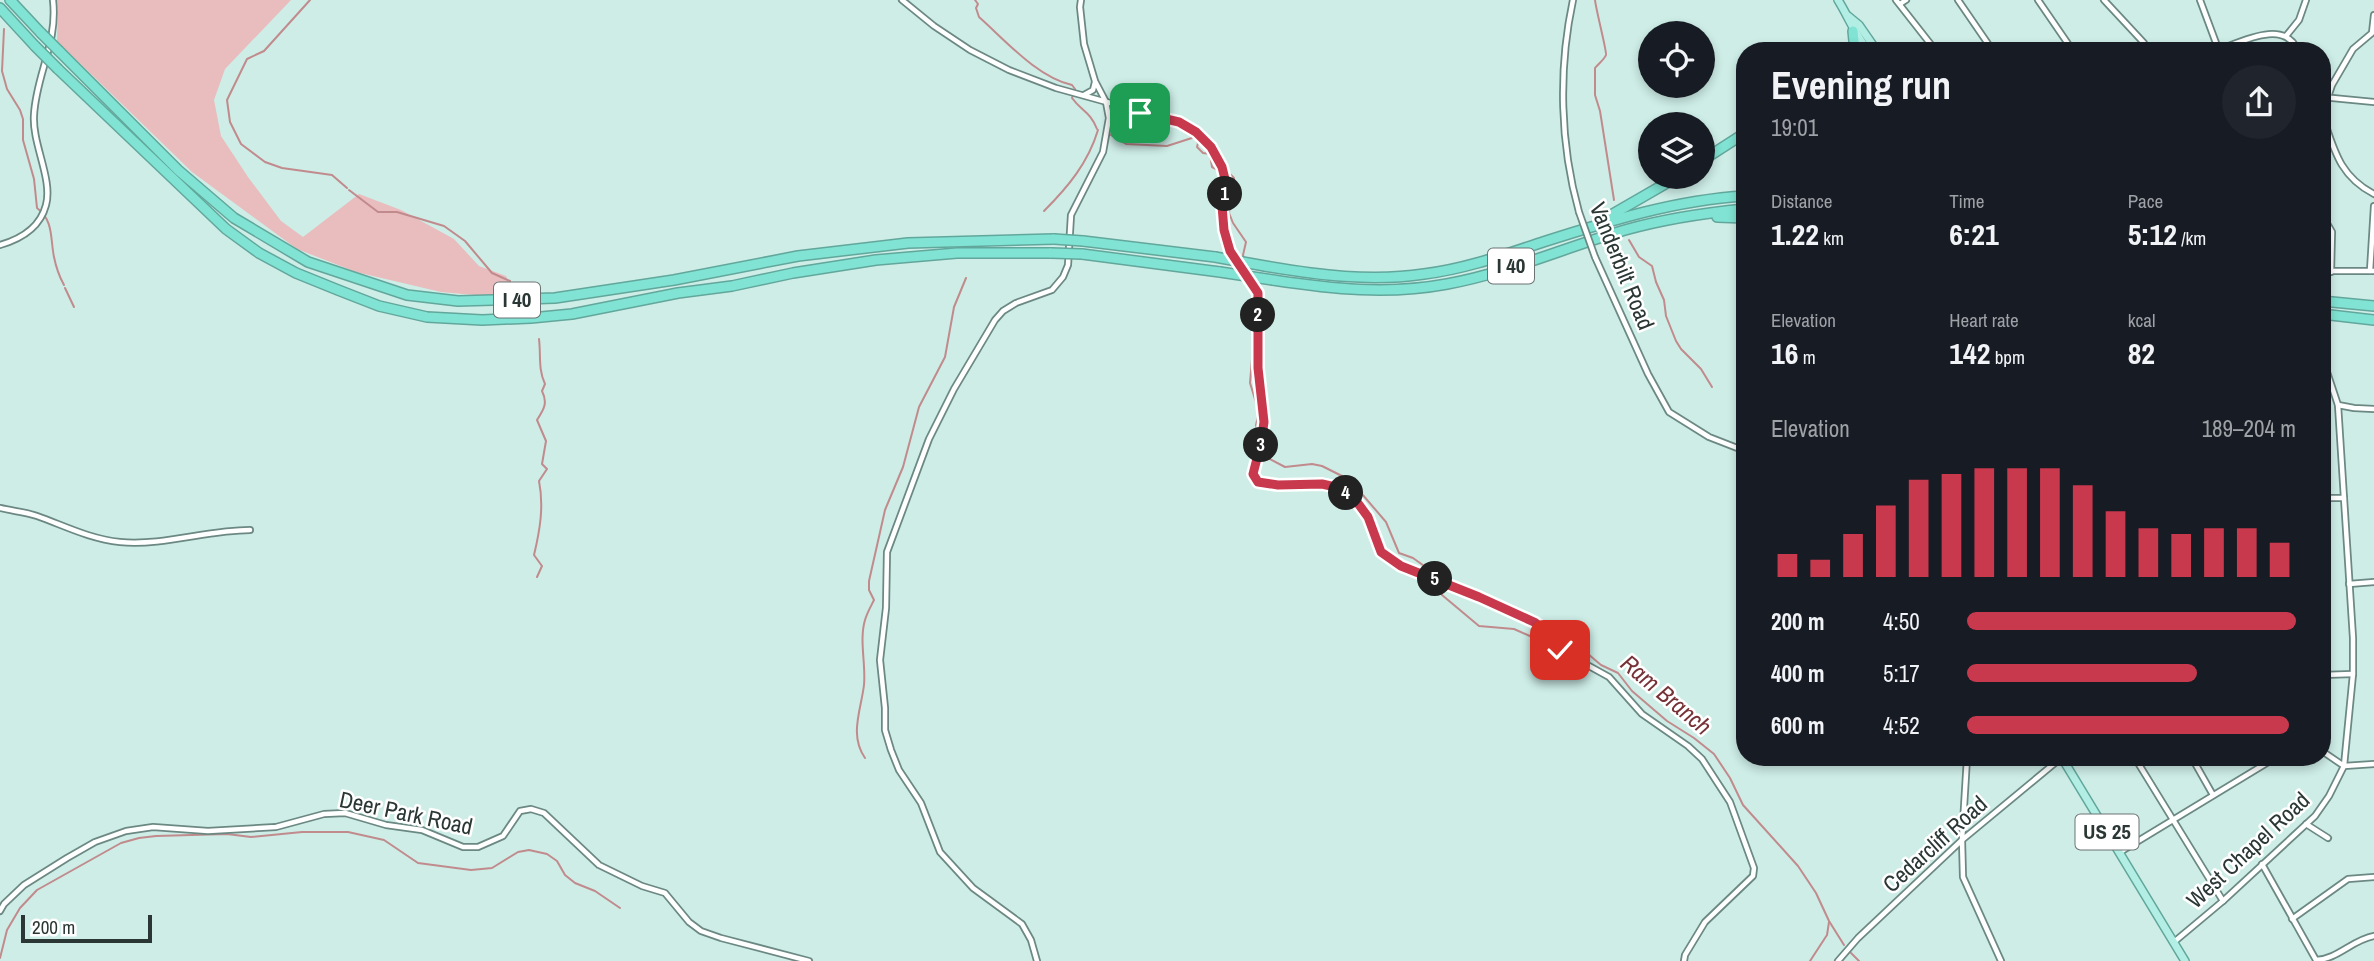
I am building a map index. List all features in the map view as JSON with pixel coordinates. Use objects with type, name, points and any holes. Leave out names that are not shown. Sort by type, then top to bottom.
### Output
[{"type":"highway","name":"I 40","points":[[10,0],[178,170],[234,218],[307,262],[407,295],[458,301],[555,298],[674,280],[798,256],[908,243],[1055,239],[1215,257],[1355,278],[1426,274],[1484,261],[1588,228],[1670,206],[1736,197]]},
{"type":"highway","name":"I 40","points":[[0,8],[58,69],[226,229],[259,253],[296,273],[379,306],[427,317],[482,320],[572,314],[678,293],[732,286],[793,272],[876,260],[957,253],[1082,254],[1355,291],[1402,290],[1437,286],[1482,275],[1626,230],[1695,215],[1736,210]]},
{"type":"highway","points":[[1853,31],[1854,42]]},
{"type":"highway","points":[[1715,152],[1736,139]]},
{"type":"highway","points":[[1588,228],[1658,189]]},
{"type":"highway","points":[[1695,215],[1736,217]]},
{"type":"highway","points":[[2331,301],[2374,306]]},
{"type":"highway","points":[[2331,315],[2374,320]]},
{"type":"main road","points":[[1838,0],[1861,42]]},
{"type":"main road","points":[[1847,15],[1859,25],[1871,42]]},
{"type":"main road","name":"US 25","points":[[2067,766],[2185,961]]},
{"type":"street","points":[[0,245],[18,240],[31,231],[45,208],[46,186],[34,116],[54,34],[53,0]]},
{"type":"street","points":[[902,0],[970,50],[1009,70],[1055,88],[1179,122],[1196,132],[1211,147],[1222,167],[1227,187],[1222,206],[1224,230],[1230,251],[1258,293],[1258,368],[1264,422],[1253,474],[1258,482],[1278,485],[1322,484],[1340,488],[1357,502],[1368,517],[1381,552],[1401,566],[1534,622],[1545,630],[1560,650],[1609,677],[1642,714],[1702,759],[1730,802],[1754,868],[1753,876],[1705,922],[1684,961]]},
{"type":"street","points":[[1037,961],[1031,940],[1022,924],[973,888],[940,852],[920,803],[899,770],[891,750],[885,730],[880,660],[886,608],[887,552],[929,439],[987,331],[1003,311],[1016,303],[1052,290],[1063,276],[1068,265],[1071,215],[1103,152],[1109,118],[1106,102],[1090,66],[1082,25],[1081,0]]},
{"type":"street","name":"Vanderbilt Road","points":[[1573,0],[1566,53],[1564,132],[1579,212],[1595,257],[1648,374],[1669,412],[1709,437],[1736,448]]},
{"type":"street","points":[[1906,0],[1898,2],[1929,42]]},
{"type":"street","points":[[1958,0],[1986,42]]},
{"type":"street","points":[[2038,0],[2067,42]]},
{"type":"street","points":[[2104,0],[2143,42]]},
{"type":"street","points":[[2200,0],[2215,42]]},
{"type":"street","points":[[2286,36],[2299,20],[2306,0]]},
{"type":"street","points":[[2331,87],[2358,44],[2372,33],[2374,15]]},
{"type":"street","points":[[2242,42],[2265,34],[2286,36],[2293,42]]},
{"type":"street","points":[[1084,95],[1093,90],[1095,81]]},
{"type":"street","points":[[2331,98],[2374,102]]},
{"type":"street","points":[[2331,140],[2347,175],[2374,194]]},
{"type":"street","points":[[2331,230],[2331,272],[2372,271],[2374,206]]},
{"type":"street","points":[[2331,382],[2339,405],[2353,674],[2344,766]]},
{"type":"street","points":[[2339,405],[2374,409]]},
{"type":"street","points":[[2331,498],[2344,498]]},
{"type":"street","points":[[0,508],[36,516],[88,536],[122,542],[250,530]]},
{"type":"street","points":[[2349,584],[2374,582]]},
{"type":"street","points":[[2331,674],[2353,674]]},
{"type":"street","points":[[2331,757],[2344,766],[2374,764]]},
{"type":"street","points":[[1967,766],[1962,840],[1963,877],[2001,961]]},
{"type":"street","name":"Cedarcliff Road","points":[[1838,961],[1858,938],[1962,840],[2052,766]]},
{"type":"street","points":[[2140,766],[2223,901]]},
{"type":"street","points":[[2197,766],[2213,795]]},
{"type":"street","points":[[2120,852],[2262,766]]},
{"type":"street","name":"West Chapel Road","points":[[2174,942],[2306,824],[2329,796],[2344,766]]},
{"type":"street","name":"Deer Park Road","points":[[0,911],[24,885],[95,842],[127,831],[153,827],[208,831],[276,827],[324,814],[345,813],[386,825],[422,830],[463,847],[478,847],[503,835],[520,811],[531,808],[549,818],[599,865],[642,886],[665,892],[689,922],[701,931],[721,939],[809,961]]},
{"type":"street","points":[[2306,824],[2328,838]]},
{"type":"street","points":[[2262,864],[2317,960],[2334,956],[2356,942],[2374,936]]},
{"type":"street","points":[[2292,919],[2348,879],[2374,877]]},
{"type":"shaded area","points":[[57,0],[291,0],[225,69],[214,100],[221,136],[248,177],[281,221],[303,237],[359,194],[401,210],[454,239],[479,266],[506,276],[510,285],[508,295],[441,292],[356,272],[297,249],[192,172],[57,41]]},
{"type":"waterway","points":[[310,0],[264,51],[247,59],[227,100],[230,122],[241,144],[265,162],[282,168],[332,175],[347,188]]},
{"type":"waterway","name":"Ram Branch","points":[[975,0],[979,17],[1011,47],[1046,74],[1072,85],[1075,89]]},
{"type":"waterway","points":[[1595,0],[1606,55],[1595,68],[1595,95],[1614,200]]},
{"type":"waterway","points":[[4,29],[2,71],[7,89],[23,119],[23,140],[34,179],[37,208],[49,224],[56,264],[64,285]]},
{"type":"waterway","name":"Ram Branch","points":[[1073,95],[1072,98],[1092,119],[1097,129]]},
{"type":"waterway","points":[[1044,211],[1076,174],[1089,153],[1098,130]]},
{"type":"waterway","name":"Ram Branch","points":[[1109,134],[1126,144],[1167,146],[1195,137],[1197,147],[1203,153],[1210,154],[1212,167],[1220,171]]},
{"type":"waterway","name":"Ram Branch","points":[[1226,170],[1234,178],[1229,213],[1246,242],[1243,255],[1245,260]]},
{"type":"waterway","points":[[349,190],[378,212],[397,212],[444,226],[465,241],[492,273],[510,281]]},
{"type":"waterway","points":[[1629,240],[1639,257],[1652,266],[1676,341],[1701,369],[1712,387]]},
{"type":"waterway","points":[[865,758],[860,749],[857,731],[864,685],[863,628],[874,600],[869,590],[869,581],[885,510],[903,467],[919,407],[945,357],[954,307],[966,278]]},
{"type":"waterway","points":[[65,288],[74,307]]},
{"type":"waterway","name":"Ram Branch","points":[[1254,293],[1252,313],[1255,323],[1250,383],[1259,412],[1256,450]]},
{"type":"waterway","points":[[537,577],[542,566],[534,555],[541,518],[539,481],[547,469],[542,464],[546,441],[537,420],[545,403],[539,339]]},
{"type":"waterway","name":"Ram Branch","points":[[1262,455],[1285,467],[1312,464],[1342,476],[1356,487],[1386,522],[1399,553],[1413,558],[1441,578]]},
{"type":"waterway","name":"Ram Branch","points":[[1440,585],[1442,595],[1479,626],[1514,629],[1532,637],[1540,633]]},
{"type":"waterway","name":"Ram Branch","points":[[1545,627],[1561,631],[1601,665],[1618,673],[1632,691],[1667,721],[1714,754],[1743,805],[1798,866],[1844,945]]},
{"type":"waterway","points":[[0,958],[7,930],[20,908],[37,890],[121,843],[156,836],[227,834],[251,837],[302,832],[348,832],[384,840],[418,863],[471,870],[492,868],[518,852],[529,850],[547,854],[557,861],[565,875],[575,883],[595,891],[620,908]]},
{"type":"waterway","points":[[1810,961],[1827,935],[1829,922]]},
{"type":"waterway","name":"Ram Branch","points":[[1851,953],[1859,961]]},
{"type":"route","points":[[1140,113],[1179,122],[1196,132],[1211,147],[1222,167],[1227,187],[1222,206],[1224,230],[1230,251],[1258,293],[1258,368],[1264,422],[1254,464],[1253,474],[1258,482],[1278,485],[1322,484],[1340,488],[1357,502],[1368,517],[1381,552],[1401,566],[1534,622],[1545,630],[1560,650]]}]
